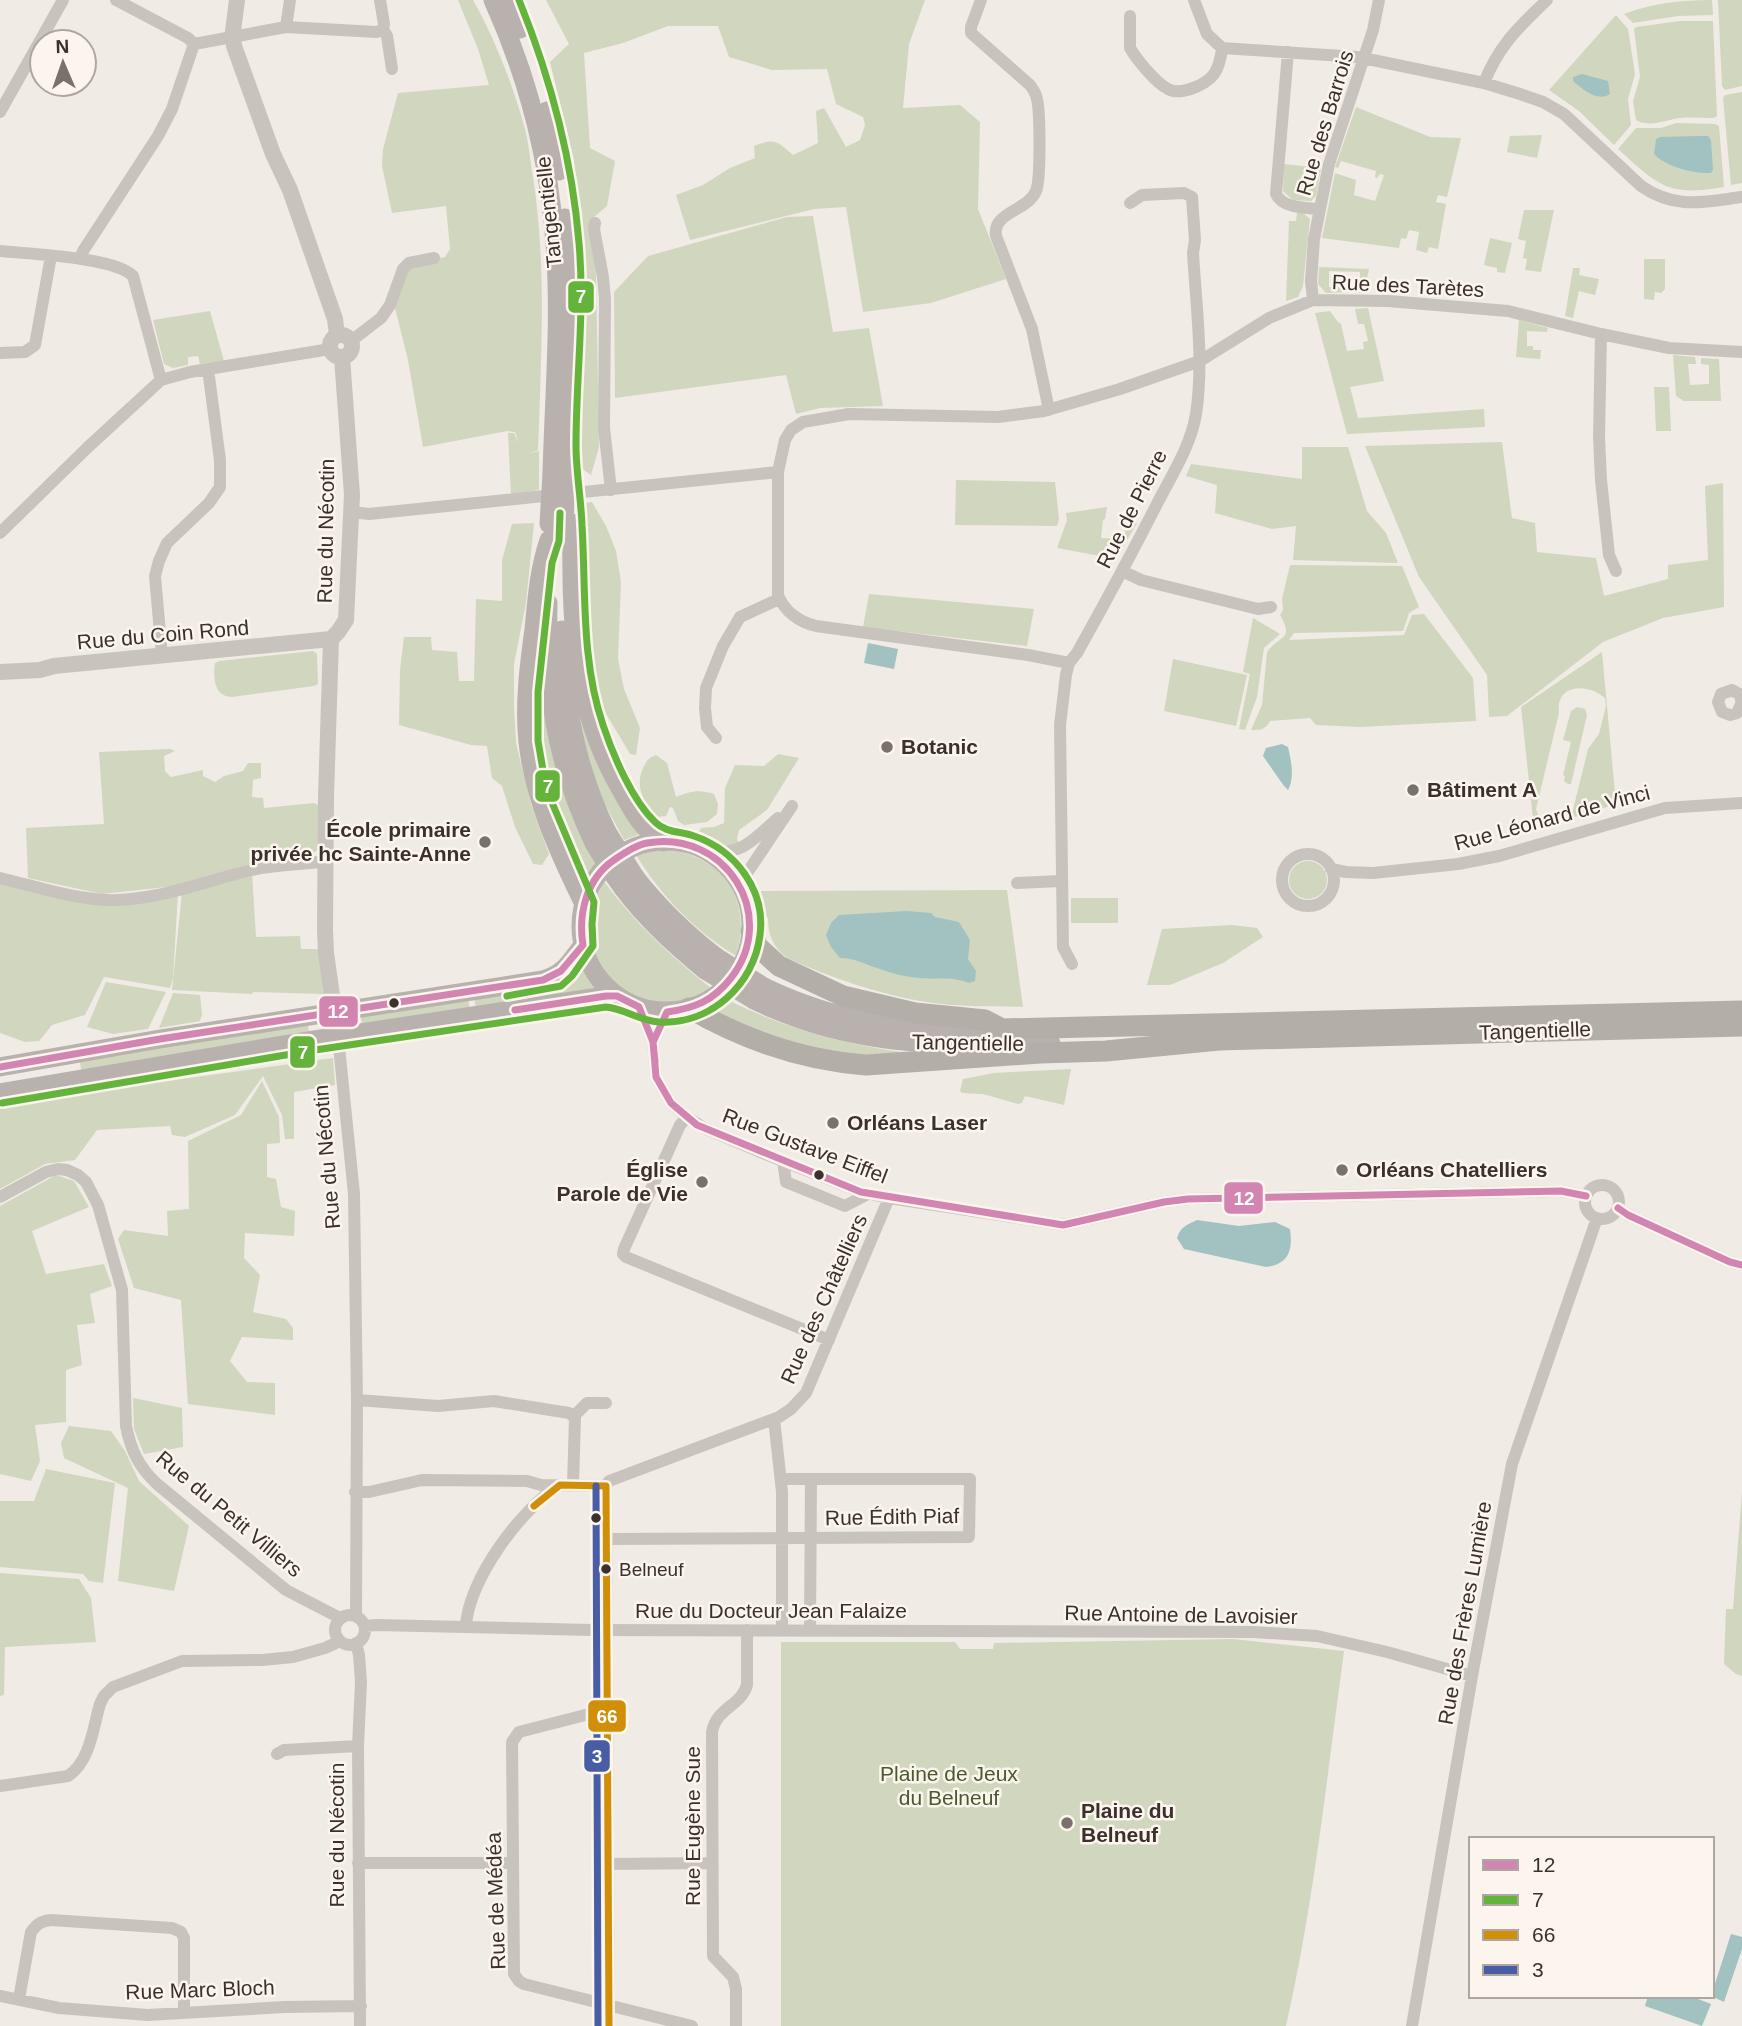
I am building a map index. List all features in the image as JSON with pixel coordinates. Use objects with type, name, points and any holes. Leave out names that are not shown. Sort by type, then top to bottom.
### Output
[{"type":"highway","points":[[751,931],[758,947],[779,966],[843,996],[915,1013],[985,1020],[1002,1029]]},
{"type":"highway","points":[[689,1009],[745,1037],[794,1054],[866,1065],[1106,1051],[1219,1040]]},
{"type":"highway","name":"Tangentielle","points":[[1002,1029],[1742,1011]]},
{"type":"highway","name":"Tangentielle","points":[[1219,1040],[1742,1026]]},
{"type":"main road","name":"Tangentielle","points":[[493,0],[532,105],[550,196],[555,245],[559,473]]},
{"type":"main road","name":"Tangentielle","points":[[508,0],[530,55],[547,111],[555,145],[569,246],[570,303],[559,473]]},
{"type":"main road","points":[[559,473],[562,627],[567,709],[610,870],[629,883],[641,912],[659,930],[759,994]]},
{"type":"main road","points":[[559,528],[585,704],[603,755],[638,819],[663,842]]},
{"type":"main road","points":[[559,528],[542,561],[527,691],[528,742],[543,808],[584,904]]},
{"type":"main road","points":[[679,842],[708,853],[730,871],[745,894],[750,912],[751,931],[746,957],[733,980],[713,997],[689,1009],[667,1012],[639,1007],[617,996],[601,982],[590,965],[583,945],[580,924],[584,904],[595,879],[613,860],[636,847],[679,842]]},
{"type":"main road","points":[[0,1067],[543,980],[564,970],[583,945]]},
{"type":"main road","name":"Tangentielle","points":[[759,994],[844,1017],[896,1027],[1002,1029]]},
{"type":"main road","name":"Tangentielle","points":[[759,994],[774,1010],[811,1023],[859,1036],[897,1042],[968,1045],[1219,1040]]},
{"type":"main road","points":[[0,1093],[338,1037],[617,996]]},
{"type":"main road","points":[[48,1058],[52,1083]]},
{"type":"street","points":[[0,112],[63,0]]},
{"type":"street","points":[[116,0],[188,38],[194,44]]},
{"type":"street","name":"Rue du Nécotin","points":[[237,0],[233,38],[273,153],[290,190],[340,345],[352,512],[345,620],[331,639],[326,797],[326,953],[338,1037],[354,1194],[356,1616]]},
{"type":"street","points":[[286,27],[290,0]]},
{"type":"street","points":[[380,0],[392,69]]},
{"type":"street","points":[[981,0],[971,33],[1030,85],[1038,108],[1036,191],[1027,204],[1004,217],[995,229],[1032,328],[1049,410]]},
{"type":"street","points":[[1194,0],[1207,34],[1222,48],[1364,58],[1484,83],[1553,106],[1641,186],[1667,200],[1684,203],[1742,197]]},
{"type":"street","name":"Rue des Barrois","points":[[1313,300],[1311,281],[1319,209],[1329,164],[1373,30],[1379,0]]},
{"type":"street","points":[[1484,83],[1505,42],[1546,0]]},
{"type":"street","points":[[1130,16],[1130,48],[1168,90],[1182,91],[1212,78],[1218,68],[1222,48]]},
{"type":"street","points":[[194,44],[286,27],[377,32],[383,29]]},
{"type":"street","points":[[87,260],[83,251],[158,136],[172,109],[194,44]]},
{"type":"street","points":[[1288,52],[1276,194],[1278,200],[1284,204],[1319,209]]},
{"type":"street","name":"Rue de Pierre","points":[[1069,663],[1077,653],[1176,469],[1192,430],[1197,405],[1200,361],[1192,197],[1184,193],[1142,195],[1130,203]]},
{"type":"street","points":[[595,223],[606,299],[604,428],[611,490]]},
{"type":"street","points":[[0,251],[87,260],[127,270],[133,276],[161,380]]},
{"type":"street","points":[[0,353],[25,352],[35,345],[51,256]]},
{"type":"street","points":[[0,533],[161,380],[190,372],[340,345],[381,318],[390,305],[403,269],[408,263],[434,258]]},
{"type":"street","name":"Rue des Tarètes","points":[[779,598],[780,453],[791,430],[814,419],[849,414],[998,417],[1049,410],[1121,389],[1200,361],[1269,318],[1313,300],[1388,301],[1508,311],[1668,348],[1742,352]]},
{"type":"street","points":[[1601,334],[1601,480],[1609,555],[1616,571]]},
{"type":"street","points":[[162,656],[155,576],[159,561],[167,542],[209,503],[220,487],[220,460],[208,369]]},
{"type":"street","points":[[352,512],[369,514],[778,472]]},
{"type":"street","points":[[1122,571],[1140,580],[1258,608],[1271,607]]},
{"type":"street","points":[[716,738],[707,727],[706,688],[723,646],[740,617],[779,598],[795,617],[816,626],[1069,663],[1062,693],[1060,724],[1063,947],[1072,964]]},
{"type":"street","name":"Rue du Coin Rond","points":[[0,672],[331,639]]},
{"type":"street","name":"Rue Léonard de Vinci","points":[[1332,889],[1325,899],[1315,905],[1302,905],[1290,899],[1283,889],[1283,870],[1286,864],[1301,854],[1319,856],[1331,869],[1346,872],[1373,873],[1458,864],[1499,856],[1665,807],[1742,803]]},
{"type":"street","points":[[708,853],[733,852],[747,846],[792,806],[747,873],[745,894]]},
{"type":"street","points":[[0,877],[82,897],[106,900],[181,889],[255,869],[326,860]]},
{"type":"street","points":[[1331,869],[1332,889]]},
{"type":"street","points":[[1332,889],[1346,878],[1373,873]]},
{"type":"street","points":[[1017,883],[1062,881]]},
{"type":"street","name":"Rue Gustave Eiffel","points":[[639,1007],[653,1042],[656,1077],[671,1102],[687,1117],[704,1128],[868,1194],[1063,1225],[1188,1199],[1561,1191],[1586,1196]]},
{"type":"street","name":"Rue Gustave Eiffel","points":[[653,1042],[667,1012]]},
{"type":"street","points":[[687,1117],[674,1137],[623,1254],[830,1339]]},
{"type":"street","points":[[783,1161],[786,1182],[845,1206],[868,1194]]},
{"type":"street","name":"Rue du Petit Villiers","points":[[0,1197],[46,1172],[58,1169],[78,1175],[86,1182],[98,1205],[122,1290],[126,1426],[135,1458],[158,1484],[285,1590],[340,1618]]},
{"type":"street","points":[[1598,1185],[1608,1186],[1616,1193],[1618,1208],[1609,1217],[1597,1218],[1588,1211],[1586,1196],[1598,1185]]},
{"type":"street","name":"Rue des Châtelliers","points":[[355,1492],[369,1492],[422,1480],[527,1481],[541,1485],[606,1486],[610,1480],[774,1419],[791,1409],[806,1393],[889,1198]]},
{"type":"street","points":[[1618,1208],[1707,1252],[1742,1265]]},
{"type":"street","name":"Rue des Frères Lumière","points":[[1412,2026],[1472,1676],[1512,1464],[1597,1218]]},
{"type":"street","points":[[357,1400],[438,1406],[494,1401],[574,1416]]},
{"type":"street","points":[[466,1627],[467,1607],[486,1566],[534,1506],[567,1485],[574,1416],[587,1403],[606,1404]]},
{"type":"street","points":[[774,1419],[781,1479],[782,1631]]},
{"type":"street","name":"Rue Édith Piaf","points":[[607,1539],[969,1537],[970,1479],[781,1479]]},
{"type":"street","points":[[810,1631],[811,1479]]},
{"type":"street","points":[[606,1486],[610,2026]]},
{"type":"street","points":[[356,1616],[365,1626],[363,1638],[348,1645],[340,1641],[334,1629],[340,1618],[356,1616]]},
{"type":"street","name":"Rue du Docteur Jean Falaize","points":[[365,1626],[1010,1632]]},
{"type":"street","name":"Rue Eugène Sue","points":[[736,2026],[736,1989],[733,1977],[713,1956],[712,1732],[714,1723],[745,1692],[747,1630]]},
{"type":"street","name":"Rue Antoine de Lavoisier","points":[[1010,1632],[1253,1632],[1317,1636],[1472,1676]]},
{"type":"street","points":[[0,1787],[68,1776],[75,1771],[84,1758],[100,1704],[114,1687],[182,1661],[293,1657],[340,1641]]},
{"type":"street","name":"Rue du Nécotin","points":[[356,1643],[360,1682],[360,2026]]},
{"type":"street","name":"Rue de Médéa","points":[[606,1712],[519,1732],[512,1742],[516,1978],[524,1984],[692,2026]]},
{"type":"street","points":[[277,1754],[284,1750],[358,1746]]},
{"type":"street","points":[[358,1864],[512,1863]]},
{"type":"street","points":[[608,1864],[712,1863]]},
{"type":"street","points":[[19,2000],[32,1932],[36,1925],[43,1921],[172,1928],[181,1932],[184,1938],[184,2012]]},
{"type":"street","name":"Rue Marc Bloch","points":[[0,1996],[59,2008],[148,2015],[285,2007],[361,2006]]},
{"type":"green space","points":[[458,0],[473,0],[489,30],[509,79],[526,135],[537,211],[542,313],[538,450],[530,453],[539,451],[539,490],[511,495],[508,433],[514,433],[519,444],[515,432],[507,431],[423,447],[408,360],[394,304],[405,270],[412,263],[445,257],[450,249],[446,206],[392,213],[382,166],[383,149],[398,93],[489,85]]},
{"type":"green space","points":[[546,0],[925,0],[909,44],[903,108],[960,105],[980,122],[978,209],[1006,279],[931,303],[863,312],[846,207],[814,209],[690,240],[676,195],[703,185],[730,168],[755,158],[754,146],[775,142],[793,155],[818,143],[816,111],[824,108],[846,147],[860,140],[865,125],[863,117],[836,104],[827,69],[772,70],[729,57],[718,26],[668,26],[623,43],[584,53],[590,148],[615,161],[607,206],[594,217],[591,234],[596,272],[599,447],[591,475],[581,468],[578,232],[574,160],[550,62],[569,44]]},
{"type":"green space","points":[[1712,0],[1713,15],[1678,16],[1633,23],[1624,14],[1667,3]]},
{"type":"green space","points":[[1718,0],[1742,0],[1742,86],[1725,90],[1722,86]]},
{"type":"green space","points":[[1616,15],[1628,29],[1635,74],[1628,99],[1631,125],[1614,145],[1579,111],[1549,90]]},
{"type":"green space","points":[[1680,21],[1713,21],[1717,116],[1652,123],[1636,120],[1633,101],[1640,77],[1634,29]]},
{"type":"green space","points":[[1742,92],[1742,183],[1731,185],[1723,98],[1725,95]]},
{"type":"green space","points":[[1356,107],[1430,137],[1461,138],[1447,197],[1438,195],[1436,202],[1446,204],[1438,249],[1429,247],[1427,253],[1416,250],[1419,232],[1409,230],[1406,239],[1401,238],[1399,248],[1322,238],[1335,173],[1356,180],[1354,195],[1375,201],[1384,175],[1380,174],[1377,178],[1376,171],[1341,161],[1338,168],[1335,167]]},
{"type":"green space","points":[[1676,123],[1719,126],[1724,187],[1705,190],[1676,189],[1643,172],[1618,149],[1636,128],[1661,128]]},
{"type":"green space","points":[[1542,135],[1537,158],[1507,152],[1510,136]]},
{"type":"green space","points":[[1284,164],[1321,168],[1316,196],[1311,201],[1293,200],[1283,191]]},
{"type":"green space","points":[[1524,210],[1554,210],[1541,272],[1525,270],[1527,259],[1523,258],[1526,241],[1518,239]]},
{"type":"green space","points":[[1297,213],[1303,213],[1310,219],[1303,286],[1298,297],[1286,301],[1289,221],[1296,221]]},
{"type":"green space","points":[[813,216],[833,332],[869,328],[883,406],[820,408],[796,414],[786,375],[615,398],[614,292],[648,256],[787,217]]},
{"type":"green space","points":[[1490,238],[1512,243],[1505,273],[1484,265]]},
{"type":"green space","points":[[1644,259],[1665,259],[1665,289],[1661,293],[1655,292],[1654,300],[1644,299]]},
{"type":"green space","points":[[1319,267],[1369,269],[1364,292],[1354,293],[1360,282],[1360,272],[1329,271],[1329,287],[1349,287],[1348,292],[1326,293],[1318,284]]},
{"type":"green space","points":[[1573,268],[1580,268],[1579,275],[1599,279],[1595,295],[1579,291],[1573,318],[1565,316]]},
{"type":"green space","points":[[1368,308],[1384,381],[1350,387],[1358,418],[1484,409],[1485,427],[1347,434],[1315,313],[1330,311],[1341,324],[1347,351],[1364,349],[1363,342],[1368,341],[1364,324],[1358,324],[1355,309]]},
{"type":"green space","points":[[210,311],[224,361],[200,364],[198,356],[188,357],[188,365],[173,368],[164,364],[153,320]]},
{"type":"green space","points":[[1519,320],[1548,328],[1547,332],[1527,331],[1527,346],[1533,346],[1533,350],[1541,350],[1540,359],[1516,357]]},
{"type":"green space","points":[[1673,355],[1695,357],[1696,364],[1688,364],[1690,385],[1709,384],[1709,365],[1701,364],[1701,358],[1719,359],[1721,401],[1684,401],[1676,396]]},
{"type":"green space","points":[[1654,387],[1669,387],[1671,431],[1656,431]]},
{"type":"green space","points":[[1502,442],[1512,518],[1535,523],[1537,552],[1596,558],[1604,596],[1668,579],[1668,565],[1708,560],[1705,486],[1723,483],[1724,607],[1663,618],[1603,642],[1507,716],[1489,717],[1487,675],[1419,577],[1365,446]]},
{"type":"green space","points":[[1302,447],[1348,447],[1367,511],[1386,533],[1398,563],[1293,560],[1296,526],[1272,529],[1215,513],[1217,485],[1186,476],[1191,464],[1302,479]]},
{"type":"green space","points":[[956,480],[1055,482],[1059,519],[1057,526],[955,525]]},
{"type":"green space","points":[[592,502],[616,551],[621,582],[618,659],[624,689],[640,728],[636,755],[630,754],[605,712],[584,644],[578,504]]},
{"type":"green space","points":[[1107,507],[1101,538],[1124,539],[1127,523],[1137,523],[1116,559],[1057,548],[1067,520],[1066,513]]},
{"type":"green space","points":[[534,523],[526,603],[514,664],[514,706],[516,743],[531,804],[549,854],[542,865],[533,864],[515,827],[502,786],[492,778],[487,746],[471,745],[399,725],[400,670],[404,637],[431,637],[432,650],[457,652],[459,681],[474,681],[476,599],[502,601],[502,560],[512,524]]},
{"type":"green space","points":[[1290,565],[1402,566],[1419,607],[1409,613],[1403,631],[1294,633],[1289,640],[1404,635],[1412,615],[1424,614],[1473,678],[1476,721],[1359,727],[1316,725],[1310,718],[1270,721],[1262,729],[1251,730],[1262,705],[1267,652],[1286,634],[1280,615]]},
{"type":"green space","points":[[869,594],[1034,609],[1027,646],[863,627]]},
{"type":"green space","points":[[1253,618],[1280,634],[1264,648],[1257,697],[1245,730],[1239,729],[1250,674],[1243,672]]},
{"type":"green space","points":[[313,651],[317,654],[318,684],[314,686],[232,697],[221,693],[216,685],[215,663],[219,661]]},
{"type":"green space","points":[[1602,652],[1616,804],[1568,819],[1573,810],[1588,749],[1599,734],[1606,706],[1605,698],[1598,693],[1582,688],[1574,689],[1562,696],[1559,703],[1559,713],[1536,809],[1542,826],[1534,828],[1521,707]]},
{"type":"green space","points":[[1173,659],[1247,675],[1236,726],[1164,711]]},
{"type":"green space","points":[[540,661],[574,818],[597,866],[582,886],[539,774],[532,686]]},
{"type":"green space","points":[[573,682],[640,834],[624,840],[597,789],[587,761]]},
{"type":"green space","points":[[1577,707],[1585,709],[1587,715],[1571,784],[1568,784],[1563,775],[1571,742],[1563,740],[1571,711]]},
{"type":"green space","points":[[175,751],[164,756],[165,771],[171,777],[203,770],[203,776],[215,782],[224,776],[243,771],[248,763],[261,763],[261,778],[253,780],[252,797],[263,798],[264,808],[314,803],[320,806],[318,850],[307,856],[237,868],[175,886],[102,894],[28,878],[26,828],[104,824],[99,752]]},
{"type":"green space","points":[[778,754],[799,758],[767,810],[739,830],[739,845],[718,846],[697,837],[701,828],[724,823],[725,788],[735,765],[764,766]]},
{"type":"green space","points":[[656,755],[667,763],[676,797],[695,791],[714,794],[718,804],[717,814],[707,822],[684,825],[678,821],[673,808],[670,807],[666,816],[657,817],[644,800],[640,787],[641,773],[646,762]]},
{"type":"green space","points":[[665,849],[686,853],[703,861],[718,871],[729,884],[737,899],[740,916],[736,956],[680,912],[636,855]]},
{"type":"green space","points":[[1308,861],[1321,867],[1327,880],[1321,893],[1308,899],[1295,893],[1289,880],[1295,867]]},
{"type":"green space","points":[[252,873],[256,937],[300,936],[301,949],[319,949],[324,994],[172,990],[182,893]]},
{"type":"green space","points":[[0,879],[81,900],[178,893],[173,978],[170,988],[104,977],[85,1015],[52,1025],[39,1041],[25,1042],[0,1033]]},
{"type":"green space","points":[[603,880],[653,938],[711,988],[689,999],[665,1003],[634,996],[609,978],[592,951],[588,936],[591,904]]},
{"type":"green space","points":[[1007,890],[1023,1007],[950,1005],[908,999],[855,984],[787,958],[772,940],[768,918],[762,915],[758,891]]},
{"type":"green space","points":[[1071,898],[1118,898],[1118,923],[1071,923]]},
{"type":"green space","points":[[1232,925],[1257,928],[1263,937],[1223,963],[1170,985],[1147,985],[1162,929]]},
{"type":"green space","points":[[579,967],[596,989],[476,1010],[474,996]]},
{"type":"green space","points":[[106,982],[166,992],[148,1029],[113,1034],[87,1027]]},
{"type":"green space","points":[[173,993],[200,995],[200,1021],[159,1028]]},
{"type":"green space","points":[[468,997],[470,1011],[363,1028],[360,1014]]},
{"type":"green space","points":[[732,1002],[821,1036],[914,1054],[821,1055],[717,1016],[718,1011]]},
{"type":"green space","points":[[307,1022],[310,1036],[82,1073],[79,1058]]},
{"type":"green space","points":[[333,1058],[335,1085],[294,1092],[294,1139],[285,1139],[282,1115],[263,1076],[235,1115],[185,1137],[172,1135],[170,1126],[97,1130],[75,1160],[45,1164],[0,1189],[0,1104]]},
{"type":"green space","points":[[1071,1069],[1064,1105],[1025,1096],[1022,1103],[1018,1104],[983,1094],[960,1091],[963,1079],[994,1073]]},
{"type":"green space","points":[[262,1081],[279,1117],[280,1143],[267,1144],[267,1177],[276,1179],[281,1207],[295,1211],[294,1236],[245,1233],[244,1258],[260,1275],[253,1312],[286,1319],[293,1328],[293,1340],[242,1337],[230,1361],[247,1382],[275,1383],[275,1415],[188,1404],[181,1300],[134,1288],[118,1239],[124,1230],[168,1236],[167,1211],[189,1209],[188,1141],[241,1115]]},
{"type":"green space","points":[[56,1175],[74,1181],[89,1207],[32,1231],[46,1274],[104,1264],[112,1286],[90,1294],[95,1323],[77,1325],[82,1365],[66,1370],[66,1422],[35,1425],[40,1461],[31,1481],[0,1474],[0,1206]]},
{"type":"green space","points":[[133,1398],[182,1408],[183,1447],[144,1454],[134,1429]]},
{"type":"green space","points":[[69,1426],[111,1431],[125,1451],[139,1481],[189,1526],[174,1591],[118,1581],[128,1488],[64,1458],[61,1443]]},
{"type":"green space","points":[[46,1469],[115,1483],[103,1583],[89,1581],[83,1574],[0,1567],[0,1501],[34,1501]]},
{"type":"green space","points":[[1742,1492],[1742,1676],[1724,1664],[1726,1609],[1733,1609]]},
{"type":"green space","points":[[0,1573],[79,1579],[91,1598],[96,1642],[5,1647],[4,1695],[0,1696]]},
{"type":"green space","name":"Plaine du Belneuf","points":[[1233,1639],[1344,1651],[1312,1886],[1286,2026],[781,2026],[781,1642],[955,1642],[960,1649],[993,1649],[994,1643]]},
{"type":"water","points":[[1582,74],[1608,81],[1610,94],[1596,96],[1581,88],[1573,81],[1573,77]]},
{"type":"water","points":[[1708,136],[1711,140],[1711,173],[1681,169],[1654,154],[1656,139],[1660,137]]},
{"type":"water","points":[[868,643],[898,649],[894,669],[864,663]]},
{"type":"water","points":[[1282,744],[1288,747],[1291,763],[1292,775],[1288,790],[1263,756],[1266,748]]},
{"type":"water","points":[[907,911],[931,913],[935,917],[959,922],[970,940],[968,959],[976,971],[975,981],[969,983],[909,977],[840,958],[826,935],[831,923],[839,915]]},
{"type":"water","points":[[1197,1220],[1239,1226],[1275,1222],[1290,1229],[1288,1255],[1280,1263],[1266,1267],[1184,1249],[1177,1238],[1180,1231]]},
{"type":"water","points":[[1731,1934],[1742,1937],[1742,1949],[1724,2002],[1714,1997],[1714,1987]]},
{"type":"water","points":[[1647,1998],[1695,1998],[1711,2004],[1702,2026],[1645,2006]]},
{"type":"transit line","name":"7","points":[[2,1103],[315,1050],[606,1007],[651,1021],[678,1021],[712,1009],[739,985],[749,970],[756,953],[761,918],[753,888],[745,874],[722,851],[694,836],[664,828],[647,813],[631,790],[618,763],[596,700],[588,651],[576,455],[581,293],[576,211],[550,89],[519,0]]},
{"type":"transit line","name":"7","points":[[507,996],[561,986],[572,976],[593,946],[594,902],[553,805],[538,741],[538,692],[552,563],[559,541],[560,513]]},
{"type":"transit line","name":"12","points":[[0,1067],[160,1039],[543,980],[561,971],[583,945],[583,909],[591,887],[604,868],[622,855],[647,843],[675,842],[700,849],[721,863],[737,882],[747,904],[750,928],[745,954],[724,986],[703,1002],[667,1012],[653,1042],[656,1077],[671,1103],[697,1125],[861,1192],[1063,1225],[1188,1199],[1561,1191],[1586,1196]]},
{"type":"transit line","name":"12","points":[[515,1010],[617,996],[639,1007],[653,1042],[655,1062]]},
{"type":"transit line","name":"12","points":[[1618,1208],[1730,1262],[1742,1265]]},
{"type":"transit line","name":"66","points":[[534,1506],[560,1485],[606,1486],[609,2026]]},
{"type":"transit line","name":"3","points":[[596,1486],[598,2026]]},
{"type":"place","name":"Botanic","points":[[887,747]]},
{"type":"place","name":"Bâtiment A","points":[[1413,790]]},
{"type":"place","name":"École primaire privée hc Sainte-Anne","points":[[485,842]]},
{"type":"place","name":"Orléans Laser","points":[[833,1123]]},
{"type":"place","name":"Orléans Chatelliers","points":[[1342,1170]]},
{"type":"place","name":"Église Parole de Vie","points":[[702,1182]]},
{"type":"place","name":"Belneuf","points":[[606,1569]]},
{"type":"place","name":"Plaine du Belneuf","points":[[1067,1823]]},
{"type":"park label","name":"Plaine de Jeux du Belneuf","points":[[949,1786]]}]
